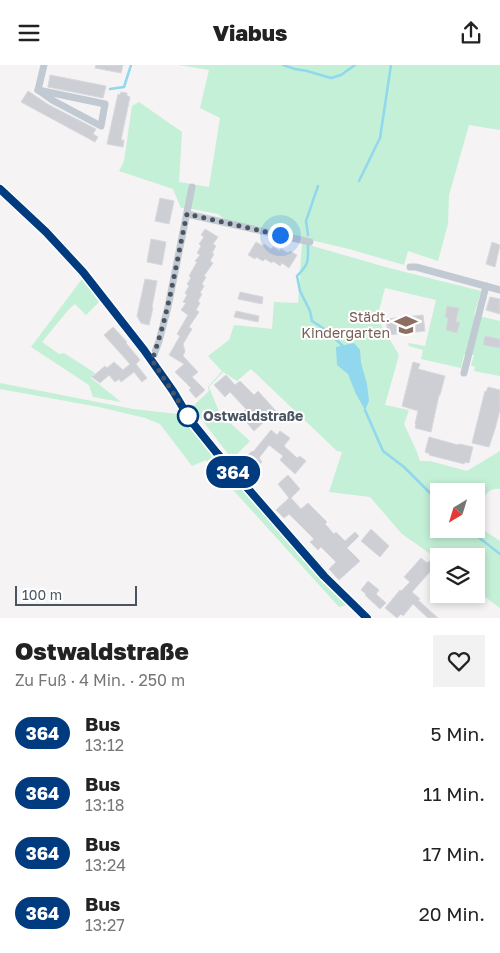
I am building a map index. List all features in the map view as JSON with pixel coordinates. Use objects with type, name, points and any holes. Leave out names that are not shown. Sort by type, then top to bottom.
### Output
[{"type":"street","points":[[38,90],[44,65]]},
{"type":"street","points":[[38,90],[105,104],[101,126],[52,100],[38,90]]},
{"type":"street","points":[[152,360],[168,307],[192,187]]},
{"type":"street","points":[[0,189],[66,252],[152,360],[191,421],[216,452],[324,576],[366,618]]},
{"type":"street","points":[[187,214],[310,243]]},
{"type":"street","points":[[410,267],[500,290]]},
{"type":"street","points":[[464,373],[486,286]]},
{"type":"green space","points":[[179,65],[500,65],[500,130],[469,125],[449,195],[448,224],[438,261],[408,251],[404,265],[349,249],[225,220],[218,214],[181,208],[173,189],[119,171],[124,161],[132,106],[139,102],[182,132],[179,182],[209,187],[220,118],[200,108],[209,70]]},
{"type":"green space","points":[[302,243],[389,268],[481,291],[474,315],[500,321],[500,376],[474,371],[475,367],[471,365],[474,355],[464,355],[461,368],[421,359],[423,350],[409,346],[408,343],[425,346],[436,300],[385,288],[377,318],[399,355],[385,405],[409,410],[404,424],[420,461],[430,461],[467,471],[500,451],[500,489],[491,490],[485,496],[485,483],[430,483],[430,538],[485,538],[485,531],[500,541],[500,608],[485,597],[485,548],[430,548],[430,554],[402,534],[370,497],[329,492],[342,452],[337,451],[251,369],[237,381],[223,372],[209,387],[220,414],[250,441],[232,459],[192,407],[209,391],[208,387],[222,371],[208,356],[229,340],[234,325],[272,329],[274,302],[298,303]]},
{"type":"green space","points":[[82,279],[99,302],[86,315],[75,304],[42,342],[59,354],[64,353],[95,373],[91,378],[121,402],[93,397],[89,385],[31,347]]},
{"type":"green space","points":[[0,383],[133,409],[178,414],[296,550],[347,605],[339,607],[206,460],[192,466],[160,424],[145,418],[99,407],[0,389]]},
{"type":"water","points":[[354,343],[360,350],[361,363],[367,384],[369,401],[365,410],[348,374],[337,365],[336,347]]},
{"type":"building","points":[[96,65],[123,65],[121,73],[95,68]]},
{"type":"building","points":[[50,75],[106,86],[103,98],[48,87]]},
{"type":"building","points":[[28,91],[49,105],[96,129],[93,134],[98,137],[95,142],[21,102]]},
{"type":"building","points":[[121,92],[127,93],[127,96],[130,97],[121,140],[124,140],[123,147],[107,144],[118,94],[120,95]]},
{"type":"building","points":[[160,198],[174,201],[169,224],[155,221]]},
{"type":"building","points":[[205,229],[218,237],[213,244],[216,246],[210,261],[213,263],[204,276],[206,277],[202,284],[204,286],[198,301],[200,303],[196,310],[199,312],[189,327],[192,329],[183,344],[185,351],[183,356],[198,372],[192,377],[205,390],[196,398],[189,390],[191,388],[175,372],[184,364],[169,355],[180,336],[177,334],[188,315],[181,310],[186,303],[183,302],[189,286],[187,284],[191,278],[189,276],[197,262],[195,261],[200,255],[197,253],[201,246],[199,244],[204,237],[201,235]]},
{"type":"building","points":[[151,239],[166,242],[162,265],[147,262]]},
{"type":"building","points":[[256,242],[263,246],[264,244],[271,249],[273,247],[288,253],[290,251],[297,255],[289,268],[282,263],[280,266],[273,261],[272,263],[265,259],[263,261],[256,257],[255,259],[248,255]]},
{"type":"building","points":[[492,242],[500,245],[495,267],[486,264]]},
{"type":"building","points":[[145,279],[157,281],[149,325],[141,323],[137,316]]},
{"type":"building","points":[[240,292],[263,297],[262,304],[238,299]]},
{"type":"building","points":[[490,297],[500,299],[500,314],[486,310]]},
{"type":"building","points":[[447,306],[459,308],[456,322],[460,322],[457,333],[446,330],[448,318],[445,317]]},
{"type":"building","points":[[236,311],[259,316],[258,322],[234,317]]},
{"type":"building","name":"Städt. Kindergarten","points":[[423,315],[425,331],[388,335],[386,319]]},
{"type":"building","points":[[113,327],[140,360],[136,364],[147,378],[142,382],[134,372],[121,382],[119,379],[115,382],[109,375],[100,383],[92,377],[105,366],[107,368],[114,362],[123,370],[130,364],[104,335]]},
{"type":"building","points":[[485,336],[500,339],[500,348],[483,345]]},
{"type":"building","points":[[413,362],[420,364],[418,369],[445,376],[431,432],[415,428],[418,411],[402,406]]},
{"type":"building","points":[[226,375],[235,385],[240,381],[254,395],[258,391],[276,411],[254,431],[240,415],[246,409],[230,392],[225,397],[214,385]]},
{"type":"building","points":[[488,387],[500,390],[500,410],[489,447],[472,443],[485,391]]},
{"type":"building","points":[[271,430],[277,435],[280,431],[290,438],[284,446],[297,458],[300,456],[306,461],[295,474],[280,460],[283,456],[269,445],[259,458],[262,462],[250,473],[240,462],[253,452]]},
{"type":"building","points":[[429,437],[473,447],[469,463],[465,462],[464,464],[429,455],[425,452]]},
{"type":"building","points":[[288,475],[300,489],[291,498],[301,509],[308,503],[327,522],[325,524],[334,534],[336,532],[345,541],[355,532],[359,536],[347,548],[360,561],[339,580],[329,569],[336,562],[321,547],[318,550],[310,542],[314,539],[289,514],[284,518],[276,510],[289,498],[278,484]]},
{"type":"building","points":[[371,529],[389,546],[380,557],[361,541]]},
{"type":"building","points":[[421,558],[427,563],[430,562],[430,572],[412,592],[438,618],[428,618],[413,604],[403,616],[401,614],[397,618],[385,608],[400,590],[410,582],[404,577]]},
{"type":"building","points":[[368,581],[379,590],[376,594],[386,603],[380,609],[361,590]]},
{"type":"waterway","points":[[110,89],[124,87],[131,65]]},
{"type":"waterway","points":[[283,65],[331,78],[341,75],[355,65]]},
{"type":"waterway","points":[[359,181],[380,138],[391,65]]},
{"type":"waterway","points":[[308,235],[306,221],[318,186]]},
{"type":"waterway","points":[[308,246],[307,262],[304,269],[297,276],[300,291],[310,311],[312,321],[326,330],[343,346]]},
{"type":"waterway","points":[[365,410],[383,451],[404,467],[430,493]]},
{"type":"waterway","points":[[480,538],[500,554]]},
{"type":"bus line","name":"364","points":[[0,189],[66,252],[144,350],[173,391],[191,421],[216,452],[324,576],[367,618]]},
{"type":"place","name":"Städt. Kindergarten","points":[[406,325]]},
{"type":"place","name":"Ostwaldstraße","points":[[188,416]]},
{"type":"route","points":[[188,416],[152,360],[168,307],[187,214],[280,235]]}]
